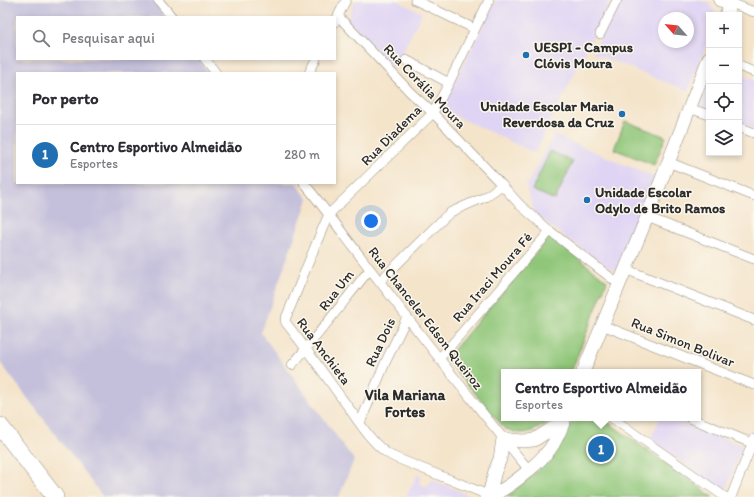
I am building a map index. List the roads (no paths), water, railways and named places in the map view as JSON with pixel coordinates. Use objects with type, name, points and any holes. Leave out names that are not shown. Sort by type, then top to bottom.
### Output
[{"type":"highway","points":[[0,426],[54,497]]},
{"type":"street","points":[[158,0],[171,16]]},
{"type":"street","points":[[337,19],[346,0]]},
{"type":"street","points":[[415,0],[475,29]]},
{"type":"street","name":"Rua Diadema","points":[[329,214],[433,113],[489,0]]},
{"type":"street","points":[[600,34],[616,0]]},
{"type":"street","points":[[716,0],[726,8],[754,12]]},
{"type":"street","name":"Rua Corália Moura","points":[[337,19],[433,113],[502,185],[520,206],[619,284]]},
{"type":"street","points":[[206,60],[215,72]]},
{"type":"street","points":[[310,72],[316,60]]},
{"type":"street","points":[[406,60],[449,83]]},
{"type":"street","points":[[584,369],[647,216],[706,66]]},
{"type":"street","points":[[742,67],[754,72]]},
{"type":"street","points":[[689,108],[706,115]]},
{"type":"street","points":[[742,129],[754,134]]},
{"type":"street","points":[[668,162],[754,196]]},
{"type":"street","name":"Rua Chanceler Edson Queiroz","points":[[305,184],[439,359],[529,470]]},
{"type":"street","points":[[379,282],[451,212],[485,197],[502,185]]},
{"type":"street","name":"Rua Anchieta","points":[[329,214],[285,320],[286,323],[365,430],[385,452],[489,496]]},
{"type":"street","points":[[647,216],[754,259]]},
{"type":"street","name":"Rua Iraci Moura Fé","points":[[439,359],[550,231]]},
{"type":"street","name":"Rua Um","points":[[292,365],[370,269]]},
{"type":"street","points":[[625,269],[754,320]]},
{"type":"street","name":"Rua Dois","points":[[360,423],[386,361],[407,317]]},
{"type":"street","name":"Rua Simon Bolivar","points":[[602,325],[754,385]]},
{"type":"street","points":[[489,496],[495,471],[500,460],[503,439],[522,441],[534,440],[563,421]]},
{"type":"street","points":[[489,496],[511,485],[550,450],[556,441],[565,421]]},
{"type":"street","points":[[616,421],[725,497]]},
{"type":"street","points":[[698,421],[753,442],[731,497]]},
{"type":"place","name":"UESPI - Campus Clóvis Moura","points":[[526,55]]},
{"type":"place","name":"Unidade Escolar Maria Reverdosa da Cruz","points":[[622,114]]},
{"type":"place","name":"Unidade Escolar Odylo de Brito Ramos","points":[[587,200]]},
{"type":"place","name":"Centro Esportivo Almeidão","points":[[601,449]]},
{"type":"district","name":"Vila Mariana Fortes","points":[[405,404]]}]
